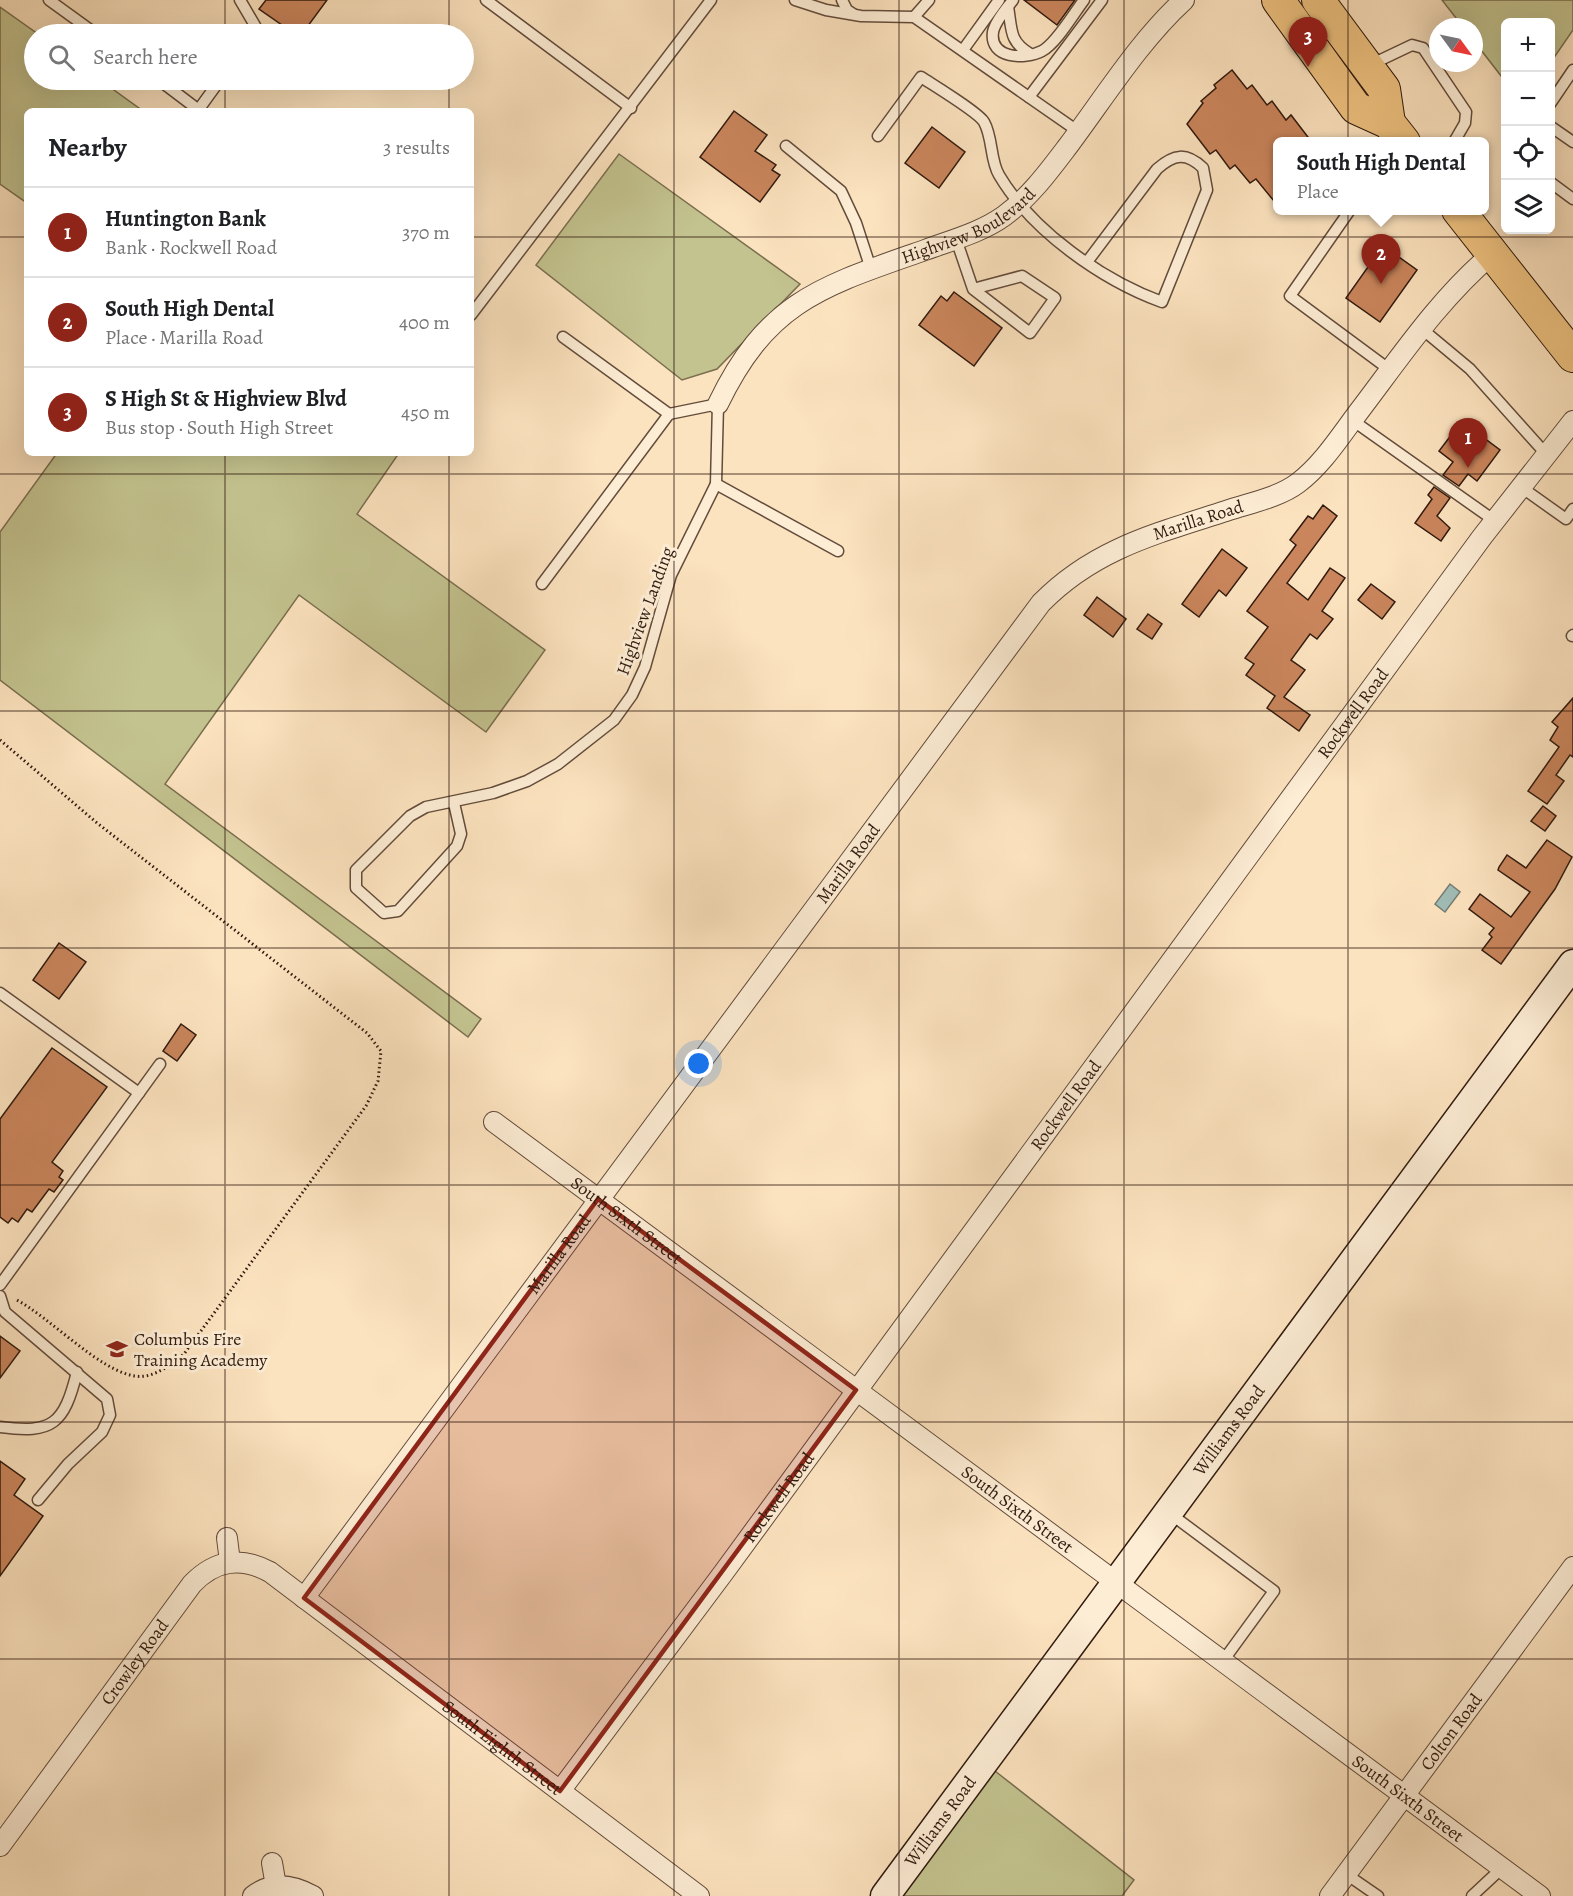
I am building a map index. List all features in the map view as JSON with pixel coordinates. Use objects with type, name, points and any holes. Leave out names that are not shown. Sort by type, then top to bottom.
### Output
[{"type":"main road","points":[[1278,0],[1356,108],[1398,136]]},
{"type":"main road","points":[[1317,0],[1384,89],[1398,136]]},
{"type":"main road","points":[[1462,215],[1573,357]]},
{"type":"main road","name":"Williams Road","points":[[885,1896],[1573,964]]},
{"type":"street","name":"Highview Boulevard","points":[[718,404],[747,352],[791,308],[823,287],[956,239],[990,224],[1018,204],[1034,189],[1158,28],[1184,0]]},
{"type":"street","name":"Marilla Road","points":[[304,1598],[421,1444],[598,1199],[1041,603],[1069,577],[1098,557],[1183,525],[1271,496],[1296,484],[1334,445],[1462,279],[1492,254]]},
{"type":"street","name":"Rockwell Road","points":[[560,1791],[724,1572],[1495,520],[1573,421]]},
{"type":"street","name":"South Sixth Street","points":[[494,1122],[1540,1896]]},
{"type":"street","points":[[227,1538],[230,1562]]},
{"type":"street","name":"Crowley Road","points":[[0,1846],[201,1574],[217,1565],[230,1562],[257,1564],[304,1598]]},
{"type":"street","name":"Colton Road","points":[[1330,1896],[1573,1567]]},
{"type":"street","name":"South Eighth Street","points":[[304,1598],[699,1896]]},
{"type":"street","points":[[272,1863],[276,1886]]},
{"type":"street","points":[[254,1896],[276,1886],[294,1888],[313,1896]]},
{"type":"lane","points":[[49,0],[82,24]]},
{"type":"lane","points":[[240,0],[254,24]]},
{"type":"lane","points":[[486,0],[631,108]]},
{"type":"lane","points":[[474,311],[631,108],[711,0]]},
{"type":"lane","points":[[795,0],[854,14],[914,17],[1079,132]]},
{"type":"lane","points":[[842,0],[847,10],[854,14]]},
{"type":"lane","points":[[914,17],[928,0]]},
{"type":"lane","points":[[1007,2],[993,29],[996,49],[1012,56],[1041,51],[1050,44],[1084,0]]},
{"type":"lane","points":[[1029,97],[1102,0]]},
{"type":"lane","points":[[963,50],[1007,2]]},
{"type":"lane","points":[[1007,2],[1013,39],[1018,46],[1029,53]]},
{"type":"lane","points":[[1367,66],[1412,45],[1423,48],[1466,112],[1465,123],[1456,137]]},
{"type":"lane","points":[[1555,98],[1573,70]]},
{"type":"lane","points":[[878,136],[921,76],[983,121],[997,172],[1018,204],[1087,262],[1118,284],[1162,302],[1207,190],[1203,168],[1187,156],[1175,156],[1168,159],[1157,169],[1087,262]]},
{"type":"lane","points":[[173,90],[197,108]]},
{"type":"lane","points":[[201,108],[213,90]]},
{"type":"lane","points":[[1555,129],[1573,142]]},
{"type":"lane","points":[[786,146],[841,191],[856,223],[871,269]]},
{"type":"lane","points":[[1555,185],[1573,199]]},
{"type":"lane","points":[[1347,215],[1290,297],[1390,370]]},
{"type":"lane","points":[[956,239],[974,289],[1030,333],[1055,298],[1022,276],[974,289]]},
{"type":"lane","points":[[1422,329],[1470,369],[1546,454]]},
{"type":"lane","points":[[563,338],[669,414]]},
{"type":"lane","points":[[542,584],[669,414],[718,404]]},
{"type":"lane","name":"Highview Landing","points":[[454,803],[461,834],[457,846],[398,912],[384,913],[356,888],[356,870],[410,816],[426,807],[454,803],[527,781],[558,764],[614,720],[632,694],[645,667],[671,575],[717,484],[718,404]]},
{"type":"lane","points":[[1352,420],[1495,520]]},
{"type":"lane","points":[[717,484],[838,551]]},
{"type":"lane","points":[[1521,487],[1569,523],[1573,509]]},
{"type":"lane","points":[[0,993],[139,1093]]},
{"type":"lane","points":[[0,1285],[160,1064]]},
{"type":"lane","points":[[0,1296],[5,1312],[107,1399],[110,1415],[102,1432],[68,1464],[38,1500]]},
{"type":"lane","points":[[0,1427],[30,1431],[54,1423],[70,1398],[77,1372]]},
{"type":"lane","points":[[1168,1511],[1274,1591],[1223,1661]]},
{"type":"lane","points":[[1472,1896],[1502,1868]]},
{"type":"lane","points":[[1346,1874],[1378,1896]]},
{"type":"path","points":[[0,740],[97,823],[367,1033],[381,1051],[378,1081],[366,1106],[184,1354],[160,1372],[137,1377],[115,1370],[21,1302]]},
{"type":"highlighted area","points":[[598,1199],[856,1390],[560,1791],[304,1598]]},
{"type":"green space","points":[[1442,0],[1573,0],[1573,30],[1555,56],[1555,18],[1501,18],[1501,76],[1483,53],[1483,18],[1456,18]]},
{"type":"green space","points":[[0,7],[24,24],[24,90],[114,90],[139,108],[24,108],[24,201],[0,184]]},
{"type":"green space","points":[[619,154],[800,284],[717,369],[682,380],[536,265]]},
{"type":"green space","points":[[55,456],[397,456],[357,514],[545,650],[486,732],[299,595],[165,784],[481,1019],[468,1037],[0,680],[0,532]]},
{"type":"green space","points":[[995,1771],[1134,1880],[1122,1896],[902,1896]]},
{"type":"water","points":[[1450,884],[1460,892],[1445,912],[1435,904]]},
{"type":"building","points":[[266,0],[327,0],[309,24],[281,24],[259,9]]},
{"type":"building","points":[[1024,0],[1075,0],[1057,25]]},
{"type":"building","points":[[1232,70],[1247,89],[1252,85],[1267,105],[1272,101],[1286,120],[1291,115],[1308,137],[1273,137],[1273,200],[1256,179],[1250,183],[1235,165],[1230,169],[1216,150],[1210,154],[1187,124],[1203,103],[1201,101],[1216,88],[1214,85]]},
{"type":"building","points":[[734,111],[767,135],[755,151],[776,165],[772,170],[780,175],[760,202],[700,157]]},
{"type":"building","points":[[932,127],[965,152],[939,188],[905,163]]},
{"type":"building","points":[[1380,250],[1393,259],[1396,255],[1417,270],[1380,322],[1346,298]]},
{"type":"building","points":[[954,292],[1002,328],[974,366],[919,325],[941,296],[947,301]]},
{"type":"building","points":[[1455,430],[1469,441],[1476,432],[1500,450],[1477,481],[1468,474],[1459,486],[1443,475],[1453,462],[1439,451]]},
{"type":"building","points":[[1434,487],[1450,498],[1437,516],[1450,528],[1441,541],[1415,523],[1432,499],[1428,495]]},
{"type":"building","points":[[1323,505],[1337,516],[1287,583],[1308,600],[1330,568],[1345,578],[1322,611],[1333,619],[1317,639],[1310,634],[1291,660],[1305,670],[1284,697],[1310,715],[1299,731],[1267,708],[1275,696],[1246,675],[1254,664],[1245,658],[1268,627],[1247,611],[1296,545],[1290,540],[1308,516],[1313,519]]},
{"type":"building","points":[[1222,549],[1247,568],[1226,596],[1219,590],[1199,617],[1182,604]]},
{"type":"building","points":[[1371,584],[1395,602],[1382,619],[1358,600]]},
{"type":"building","points":[[1097,597],[1126,619],[1113,637],[1084,615]]},
{"type":"building","points":[[1148,614],[1162,624],[1152,639],[1137,629]]},
{"type":"building","points":[[1573,698],[1573,757],[1570,755],[1556,775],[1564,781],[1547,804],[1528,791],[1559,747],[1550,740],[1558,727],[1552,722]]},
{"type":"building","points":[[1543,806],[1556,816],[1545,831],[1531,821]]},
{"type":"building","points":[[1547,840],[1572,857],[1555,889],[1501,964],[1482,950],[1492,937],[1489,934],[1494,928],[1469,909],[1480,894],[1511,917],[1530,892],[1498,870],[1499,867],[1507,855],[1526,868]]},
{"type":"building","points":[[59,943],[86,962],[59,999],[33,980]]},
{"type":"building","points":[[181,1024],[196,1035],[177,1061],[163,1051]]},
{"type":"building","points":[[52,1048],[107,1087],[52,1162],[63,1171],[59,1177],[63,1180],[54,1192],[49,1189],[32,1212],[27,1209],[18,1222],[12,1218],[8,1223],[0,1217],[0,1119]]},
{"type":"building","points":[[0,1336],[20,1351],[0,1378]]},
{"type":"building","points":[[0,1461],[25,1479],[14,1495],[43,1516],[0,1576]]},
{"type":"place","name":"S High St & Highview Blvd","points":[[1308,67]]},
{"type":"place","name":"South High Dental","points":[[1381,284]]},
{"type":"place","name":"Huntington Bank","points":[[1468,468]]},
{"type":"place","name":"Columbus Fire Training Academy","points":[[117,1349]]}]
